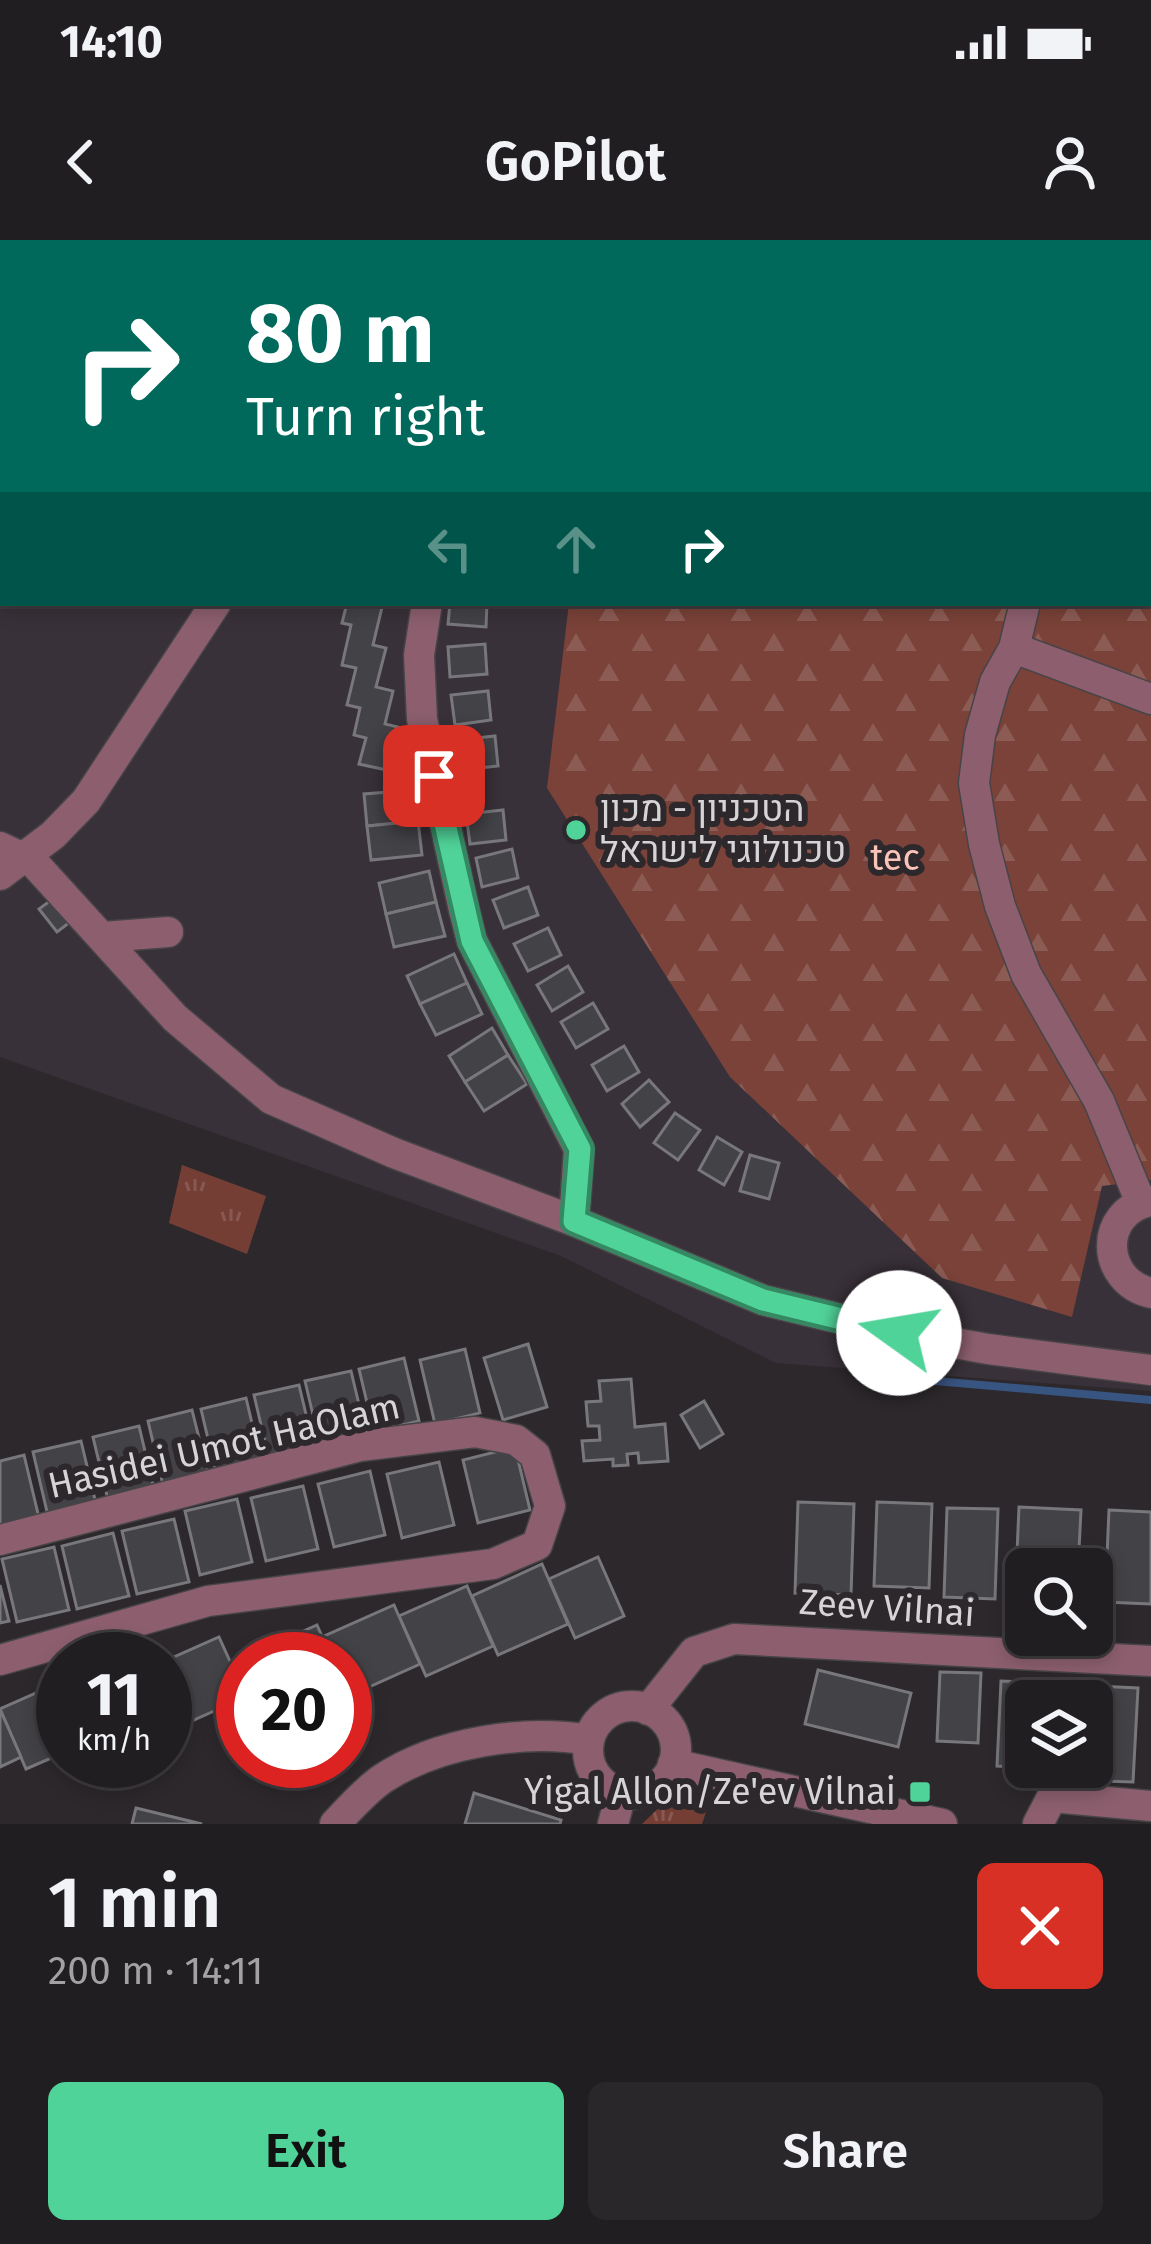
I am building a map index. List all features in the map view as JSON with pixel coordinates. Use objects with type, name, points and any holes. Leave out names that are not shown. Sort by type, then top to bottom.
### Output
[{"type":"street","points":[[0,897],[14,860],[53,835],[86,801],[214,606]]},
{"type":"street","points":[[427,606],[419,655],[422,719],[464,910],[472,941],[580,1149],[574,1221]]},
{"type":"street","points":[[1024,606],[1014,648],[995,682],[980,735],[974,783],[984,844],[1000,907],[1026,974],[1099,1101],[1146,1202],[1119,1220],[1111,1248],[1120,1275],[1130,1285],[1151,1293]]},
{"type":"street","points":[[1014,648],[1151,698]]},
{"type":"street","points":[[14,860],[103,937],[175,1018],[272,1099],[763,1300],[965,1345],[1151,1370]]},
{"type":"street","points":[[103,937],[168,932]]},
{"type":"street","name":"Hasidei Umot HaOlam","points":[[0,1540],[360,1446],[475,1432],[516,1440],[535,1455],[550,1506],[536,1545],[493,1564],[208,1601],[0,1660]]},
{"type":"street","name":"Zeev Vilnai","points":[[648,1710],[694,1652],[734,1639],[1151,1661]]},
{"type":"street","points":[[632,1706],[648,1710],[668,1725],[674,1738],[673,1764],[663,1782],[651,1791],[621,1793],[596,1776],[589,1764],[589,1740],[606,1714],[632,1706]]},
{"type":"street","points":[[335,1824],[382,1780],[426,1758],[472,1744],[534,1737],[589,1740]]},
{"type":"street","points":[[673,1764],[942,1824]]},
{"type":"street","points":[[613,1824],[621,1793]]},
{"type":"street","points":[[1038,1824],[1052,1797],[1151,1806]]},
{"type":"shaded area","name":"הטכניון - מכון טכנולוגי לישראל","points":[[0,606],[1151,606],[1151,1391],[776,1363],[561,1256],[0,1057]]},
{"type":"green space","name":"tec","points":[[569,606],[1151,606],[1151,1180],[1102,1186],[1072,1317],[942,1278],[730,1077],[547,788]]},
{"type":"green space","points":[[182,1165],[266,1196],[247,1254],[169,1223]]},
{"type":"green space","points":[[672,1795],[709,1803],[702,1824],[642,1824]]},
{"type":"building","points":[[346,606],[382,606],[373,645],[386,648],[376,687],[393,691],[385,724],[402,728],[391,771],[359,764],[366,738],[354,735],[360,708],[347,705],[356,668],[342,665],[351,625],[342,623]]},
{"type":"building","points":[[450,606],[487,606],[486,627],[448,624]]},
{"type":"building","points":[[485,644],[487,674],[450,677],[448,647]]},
{"type":"building","points":[[488,691],[491,720],[455,725],[451,695]]},
{"type":"building","points":[[495,736],[498,766],[461,770],[458,740]]},
{"type":"building","points":[[415,790],[418,821],[367,826],[364,794]]},
{"type":"building","points":[[503,810],[506,840],[470,844],[466,814]]},
{"type":"building","points":[[418,821],[422,855],[371,860],[367,826]]},
{"type":"building","points":[[512,849],[518,878],[482,887],[476,858]]},
{"type":"building","points":[[429,871],[436,902],[386,914],[379,883]]},
{"type":"building","points":[[73,884],[90,907],[57,932],[39,909]]},
{"type":"building","points":[[528,887],[538,915],[504,928],[493,900]]},
{"type":"building","points":[[436,902],[445,936],[394,947],[386,914]]},
{"type":"building","points":[[548,928],[561,955],[528,971],[514,944]]},
{"type":"building","points":[[454,954],[467,983],[420,1004],[407,976]]},
{"type":"building","points":[[568,966],[583,992],[552,1011],[537,985]]},
{"type":"building","points":[[467,983],[482,1014],[436,1035],[420,1004]]},
{"type":"building","points":[[593,1003],[608,1029],[576,1048],[561,1022]]},
{"type":"building","points":[[492,1028],[508,1055],[465,1082],[449,1056]]},
{"type":"building","points":[[624,1046],[639,1072],[607,1091],[592,1065]]},
{"type":"building","points":[[508,1055],[527,1084],[484,1111],[465,1082]]},
{"type":"building","points":[[649,1080],[669,1102],[640,1127],[622,1104]]},
{"type":"building","points":[[675,1113],[700,1130],[678,1160],[654,1143]]},
{"type":"building","points":[[717,1137],[742,1152],[724,1185],[699,1170]]},
{"type":"building","points":[[750,1155],[779,1163],[769,1199],[740,1191]]},
{"type":"building","points":[[528,1344],[547,1407],[503,1420],[484,1358]]},
{"type":"building","points":[[465,1349],[480,1413],[435,1424],[420,1360]]},
{"type":"building","points":[[404,1358],[419,1421],[374,1432],[359,1369]]},
{"type":"building","points":[[351,1371],[366,1434],[320,1445],[305,1381]]},
{"type":"building","points":[[631,1379],[635,1427],[665,1424],[668,1461],[639,1463],[638,1453],[627,1454],[628,1465],[613,1466],[613,1459],[584,1461],[582,1441],[600,1440],[599,1426],[588,1426],[586,1402],[601,1401],[599,1381]]},
{"type":"building","points":[[299,1385],[314,1448],[269,1459],[254,1395]]},
{"type":"building","points":[[246,1398],[261,1461],[216,1473],[201,1409]]},
{"type":"building","points":[[704,1401],[723,1434],[700,1448],[681,1415]]},
{"type":"building","points":[[192,1410],[208,1474],[163,1485],[148,1421]]},
{"type":"building","points":[[139,1426],[154,1489],[108,1500],[93,1437]]},
{"type":"building","points":[[81,1441],[96,1504],[48,1516],[33,1452]]},
{"type":"building","points":[[515,1447],[530,1510],[478,1523],[463,1460]]},
{"type":"building","points":[[24,1455],[39,1518],[0,1528],[0,1461]]},
{"type":"building","points":[[439,1462],[454,1525],[402,1538],[387,1474]]},
{"type":"building","points":[[370,1471],[385,1535],[334,1547],[318,1484]]},
{"type":"building","points":[[303,1486],[318,1549],[266,1561],[251,1498]]},
{"type":"building","points":[[237,1499],[252,1562],[200,1575],[185,1511]]},
{"type":"building","points":[[798,1502],[854,1504],[851,1595],[795,1593]]},
{"type":"building","points":[[877,1502],[932,1504],[929,1588],[874,1586]]},
{"type":"building","points":[[1019,1507],[1081,1510],[1079,1548],[1017,1548]]},
{"type":"building","points":[[947,1508],[998,1509],[995,1599],[944,1597]]},
{"type":"building","points":[[1109,1510],[1151,1512],[1151,1604],[1113,1602],[1113,1548],[1107,1548]]},
{"type":"building","points":[[174,1519],[189,1582],[137,1594],[122,1531]]},
{"type":"building","points":[[113,1533],[129,1596],[77,1609],[62,1546]]},
{"type":"building","points":[[54,1547],[69,1610],[17,1622],[2,1559]]},
{"type":"building","points":[[598,1557],[624,1616],[575,1638],[549,1579]]},
{"type":"building","points":[[542,1564],[568,1624],[498,1655],[472,1596]]},
{"type":"building","points":[[0,1585],[9,1621],[0,1623]]},
{"type":"building","points":[[467,1586],[493,1646],[426,1676],[399,1616]]},
{"type":"building","points":[[394,1605],[420,1664],[372,1686],[372,1632],[333,1632]]},
{"type":"building","points":[[216,1638],[216,1710],[192,1721],[192,1649]]},
{"type":"building","points":[[818,1670],[911,1693],[898,1747],[805,1724]]},
{"type":"building","points":[[940,1672],[981,1673],[978,1743],[937,1741]]},
{"type":"building","points":[[1001,1681],[1005,1681],[1005,1766],[997,1766]]},
{"type":"building","points":[[1113,1687],[1138,1688],[1133,1782],[1113,1781]]},
{"type":"building","points":[[36,1693],[36,1765],[26,1769],[0,1709]]},
{"type":"building","points":[[0,1709],[21,1757],[0,1767]]},
{"type":"building","points":[[474,1793],[561,1820],[560,1824],[465,1824]]},
{"type":"building","points":[[136,1808],[202,1824],[132,1824]]},
{"type":"waterway","points":[[924,1380],[1151,1400]]},
{"type":"place","name":"הטכניון - מכון טכנולוגי לישראל","points":[[576,830]]},
{"type":"place","name":"Yigal Allon/Ze'ev Vilnai","points":[[920,1792]]},
{"type":"route","points":[[434,776],[472,941],[580,1149],[574,1221],[763,1300],[899,1333]]}]
